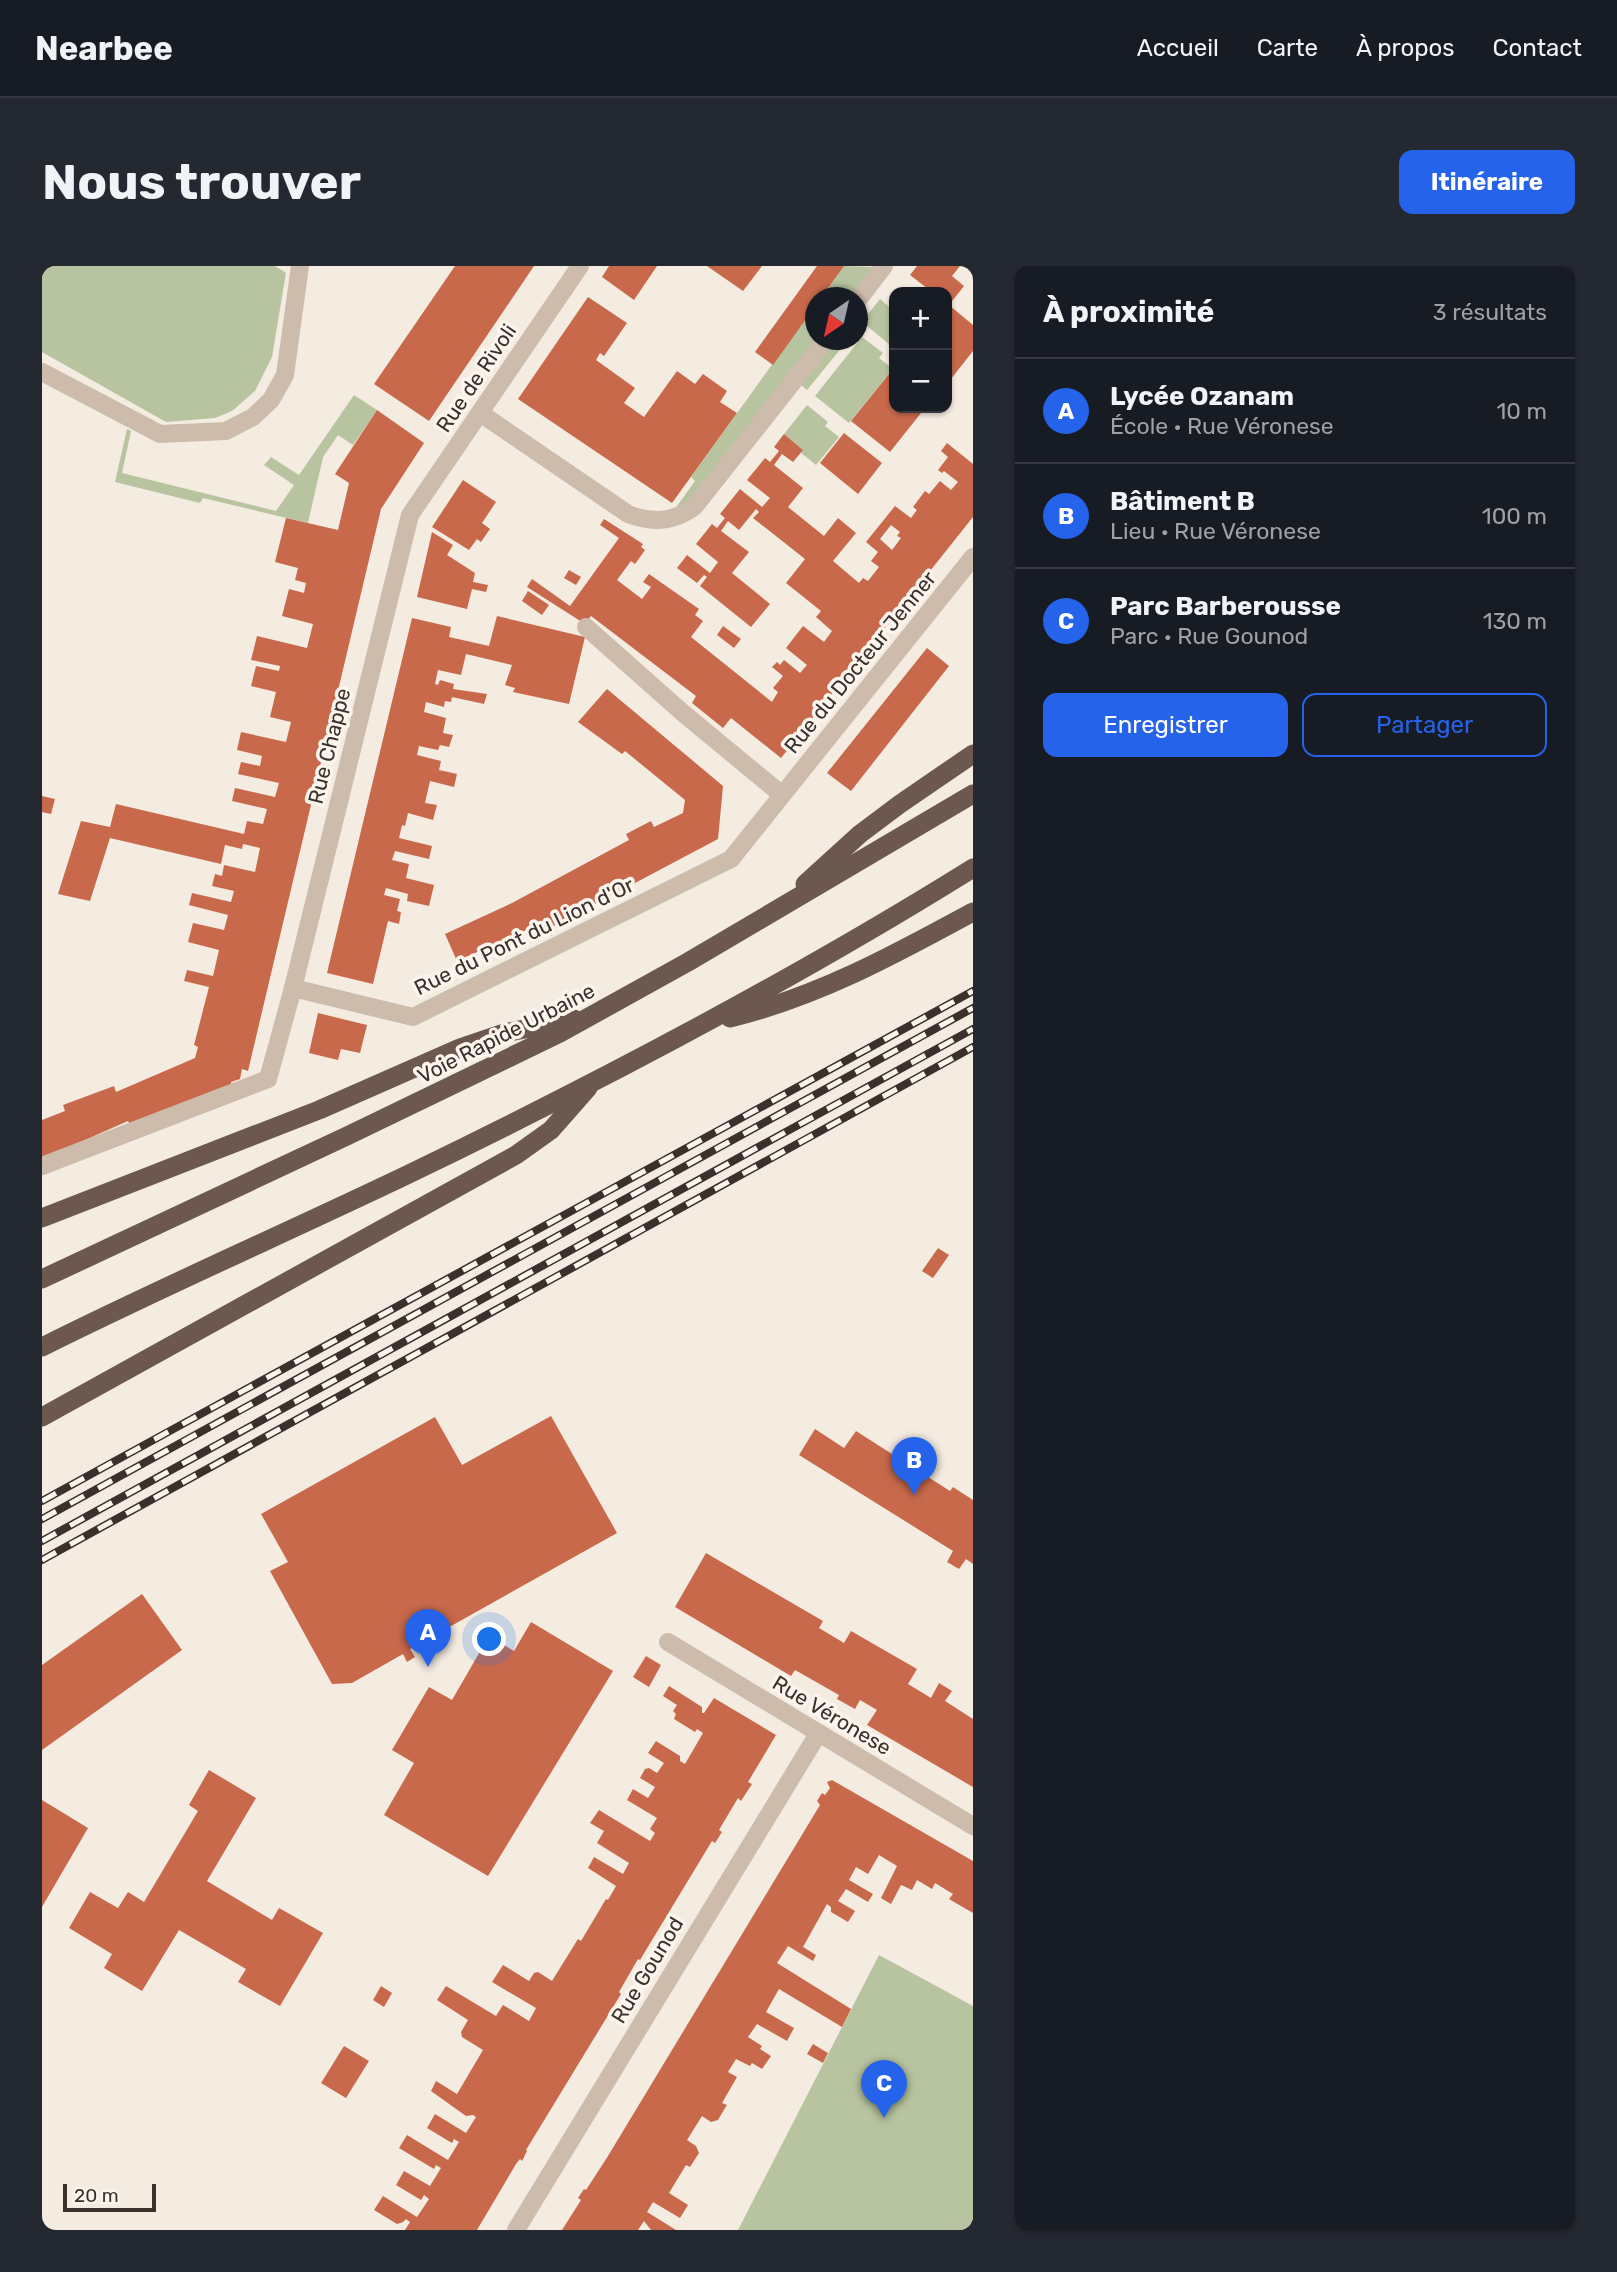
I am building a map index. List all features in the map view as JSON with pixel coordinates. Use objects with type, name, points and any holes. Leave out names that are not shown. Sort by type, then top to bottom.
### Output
[{"type":"highway","points":[[774,912],[860,834],[973,754]]},
{"type":"highway","name":"Voie Rapide Urbaine","points":[[42,1279],[424,1100],[595,1014],[973,794]]},
{"type":"highway","points":[[42,1347],[146,1295],[408,1174],[593,1082],[846,946],[973,867]]},
{"type":"highway","points":[[701,1025],[749,1014],[834,984],[973,912]]},
{"type":"highway","points":[[42,1218],[319,1110],[460,1048],[504,1033],[595,1014]]},
{"type":"highway","points":[[42,1417],[516,1155],[551,1130],[593,1082]]},
{"type":"street","points":[[42,372],[160,434],[226,431],[253,417],[271,400],[285,375],[300,266]]},
{"type":"street","name":"Rue de Rivoli","points":[[410,515],[580,266]]},
{"type":"street","points":[[868,287],[884,266]]},
{"type":"street","points":[[480,413],[628,514],[644,520],[673,519],[695,506],[818,350]]},
{"type":"street","name":"Rue Chappe","points":[[293,988],[410,515]]},
{"type":"street","name":"Rue du Docteur Jenner","points":[[781,794],[973,557]]},
{"type":"street","points":[[586,627],[683,713],[781,794]]},
{"type":"street","name":"Rue du Pont du Lion d'Or","points":[[293,988],[413,1017],[731,859],[781,794]]},
{"type":"street","points":[[42,1166],[268,1079],[293,988]]},
{"type":"street","name":"Rue Véronese","points":[[668,1642],[973,1826]]},
{"type":"street","name":"Rue Gounod","points":[[516,2230],[818,1734]]},
{"type":"green space","points":[[42,266],[275,266],[286,273],[272,357],[255,391],[232,411],[215,418],[166,422],[42,352]]},
{"type":"green space","points":[[844,266],[874,267],[858,287],[829,287]]},
{"type":"green space","points":[[880,299],[889,307],[889,344],[868,327],[868,314]]},
{"type":"green space","points":[[805,319],[805,350],[808,350],[689,501],[680,508],[677,506],[695,481],[691,477]]},
{"type":"green space","points":[[868,342],[883,353],[879,358],[889,366],[889,374],[849,423],[815,396],[852,350],[868,350]]},
{"type":"green space","points":[[828,350],[840,350],[807,390],[801,385]]},
{"type":"green space","points":[[354,395],[377,410],[353,445],[338,435],[323,457],[308,523],[203,498],[200,503],[115,482],[127,429],[131,431],[122,473],[276,511],[294,485],[264,465],[271,457],[299,475]]},
{"type":"green space","points":[[807,405],[828,422],[825,426],[839,437],[816,465],[784,434]]},
{"type":"green space","points":[[879,1955],[973,2006],[973,2230],[738,2230]]},
{"type":"building","points":[[455,266],[534,266],[429,421],[374,384]]},
{"type":"building","points":[[609,266],[657,266],[634,300],[602,277]]},
{"type":"building","points":[[707,266],[762,266],[743,291]]},
{"type":"building","points":[[817,266],[844,266],[829,287],[805,287],[805,320],[773,365],[755,352]]},
{"type":"building","points":[[917,266],[960,266],[952,276],[964,286],[952,301],[952,287],[926,287],[910,275]]},
{"type":"building","points":[[588,297],[627,323],[604,356],[600,353],[596,360],[635,388],[624,403],[644,417],[677,371],[695,384],[703,374],[727,391],[720,402],[737,413],[672,503],[518,399]]},
{"type":"building","points":[[952,308],[973,325],[973,351],[952,378]]},
{"type":"building","points":[[889,374],[889,413],[921,413],[890,452],[851,421]]},
{"type":"building","points":[[377,410],[424,443],[381,509],[248,1071],[242,1069],[240,1079],[231,1082],[232,1088],[131,1127],[128,1121],[42,1159],[42,1120],[65,1111],[63,1105],[114,1086],[116,1092],[195,1058],[198,1047],[194,1045],[209,987],[184,981],[187,970],[213,976],[219,950],[188,942],[193,923],[224,930],[228,915],[189,905],[192,893],[231,902],[234,891],[212,886],[215,874],[222,876],[224,865],[255,872],[260,848],[243,844],[242,849],[225,845],[221,864],[110,838],[90,901],[58,894],[81,821],[110,827],[116,804],[244,834],[247,821],[263,824],[267,809],[232,801],[235,788],[275,797],[279,783],[238,774],[241,762],[260,766],[262,756],[237,750],[241,732],[286,742],[291,722],[270,717],[276,692],[251,686],[256,666],[279,671],[280,666],[251,660],[257,636],[307,648],[313,624],[282,616],[289,589],[304,593],[306,583],[295,580],[298,568],[275,562],[286,518],[338,530],[349,483],[335,474]]},
{"type":"building","points":[[844,433],[882,463],[858,494],[820,463]]},
{"type":"building","points":[[784,434],[803,450],[793,462],[782,454],[774,465],[803,488],[788,507],[824,536],[838,518],[856,533],[833,561],[859,583],[863,578],[868,581],[879,567],[871,561],[878,552],[866,542],[895,506],[911,518],[917,510],[913,507],[925,491],[929,494],[940,481],[951,490],[958,482],[944,471],[942,473],[938,470],[948,457],[941,451],[947,443],[973,464],[973,517],[781,758],[731,718],[723,728],[692,703],[696,696],[591,616],[585,624],[527,587],[532,579],[570,606],[619,538],[600,525],[604,519],[643,544],[641,547],[645,550],[635,564],[631,561],[617,580],[642,599],[651,587],[643,582],[649,574],[699,609],[695,615],[703,621],[691,637],[772,702],[778,692],[773,688],[783,676],[772,667],[777,662],[780,665],[784,660],[800,673],[807,665],[786,648],[803,626],[824,642],[832,631],[816,617],[821,611],[786,583],[805,559],[753,518],[759,512],[756,509],[739,530],[728,521],[721,531],[749,552],[732,573],[770,604],[751,627],[700,586],[707,577],[704,575],[697,583],[677,568],[687,555],[710,573],[718,562],[696,544],[712,524],[717,528],[725,518],[720,514],[740,489],[762,507],[770,498],[747,480],[765,458],[770,462],[779,451],[774,447]],"holes":[[[891,525],[900,532],[897,536],[901,538],[892,550],[880,539]]]},
{"type":"building","points":[[463,480],[496,502],[482,523],[490,529],[481,542],[477,539],[469,550],[432,527]]},
{"type":"building","points":[[432,532],[453,545],[447,555],[475,573],[473,582],[488,585],[486,592],[472,589],[467,609],[417,597]]},
{"type":"building","points":[[569,570],[581,577],[576,585],[564,578]]},
{"type":"building","points":[[528,591],[549,605],[542,615],[522,601]]},
{"type":"building","points":[[497,616],[585,637],[569,704],[513,692],[515,688],[505,685],[512,665],[466,654],[461,675],[438,670],[435,684],[438,685],[440,680],[454,684],[453,689],[487,694],[484,704],[452,697],[451,702],[445,701],[444,707],[426,702],[424,712],[446,718],[443,733],[453,735],[449,747],[440,745],[438,750],[419,746],[417,755],[441,761],[439,770],[457,774],[454,787],[430,781],[425,803],[437,805],[433,820],[408,813],[405,826],[402,825],[399,838],[432,846],[429,859],[395,851],[392,860],[409,864],[406,878],[434,885],[429,906],[407,901],[408,894],[386,888],[384,895],[400,899],[397,911],[401,912],[399,924],[388,921],[373,984],[327,973],[412,618],[451,627],[449,637],[489,646]]},
{"type":"building","points":[[723,626],[741,639],[734,648],[717,635]]},
{"type":"building","points":[[927,648],[949,666],[851,791],[827,773]]},
{"type":"building","points":[[607,689],[723,786],[718,839],[535,936],[531,928],[457,961],[445,934],[512,903],[629,840],[626,834],[651,821],[654,827],[683,813],[685,800],[625,751],[622,754],[578,722]]},
{"type":"building","points":[[42,796],[55,799],[51,814],[42,812]]},
{"type":"building","points":[[318,1013],[367,1025],[360,1053],[341,1049],[338,1060],[309,1053]]},
{"type":"building","points":[[938,1248],[949,1255],[933,1278],[922,1271]]},
{"type":"building","points":[[551,1416],[617,1533],[410,1649],[415,1657],[407,1662],[403,1654],[352,1683],[332,1684],[270,1571],[288,1562],[261,1514],[435,1417],[462,1465]]},
{"type":"building","points":[[815,1429],[844,1448],[856,1431],[950,1491],[953,1487],[973,1500],[973,1564],[966,1559],[959,1569],[947,1562],[953,1551],[799,1455]]},
{"type":"building","points":[[706,1553],[823,1621],[819,1628],[844,1643],[851,1631],[917,1669],[908,1684],[931,1698],[939,1683],[952,1691],[945,1701],[973,1719],[973,1787],[867,1725],[877,1710],[860,1700],[855,1709],[837,1699],[839,1695],[795,1670],[791,1676],[675,1607]]},
{"type":"building","points":[[142,1594],[182,1650],[42,1750],[42,1665]]},
{"type":"building","points":[[531,1622],[613,1671],[488,1876],[384,1815],[414,1763],[392,1750],[429,1687],[452,1700],[489,1636],[514,1651]]},
{"type":"building","points":[[646,1656],[661,1665],[649,1687],[633,1677]]},
{"type":"building","points":[[669,1686],[702,1707],[702,1713],[714,1698],[776,1735],[748,1782],[752,1784],[741,1801],[738,1798],[719,1830],[722,1832],[715,1843],[712,1841],[640,1960],[638,1959],[619,1992],[621,1994],[526,2150],[522,2161],[520,2159],[516,2164],[477,2230],[405,2230],[410,2222],[406,2219],[397,2224],[374,2210],[383,2196],[417,2217],[429,2199],[424,2195],[421,2200],[396,2185],[404,2171],[430,2186],[441,2168],[436,2165],[434,2169],[399,2148],[407,2135],[448,2160],[459,2142],[454,2139],[452,2143],[427,2128],[435,2114],[466,2133],[476,2117],[466,2116],[431,2091],[436,2081],[457,2094],[483,2050],[462,2037],[461,2032],[468,2020],[437,2000],[446,1986],[496,2016],[503,2005],[529,2021],[536,2008],[492,1982],[503,1965],[529,1981],[534,1973],[538,1972],[552,1981],[616,1886],[588,1868],[594,1857],[623,1874],[629,1863],[597,1843],[604,1831],[590,1823],[599,1810],[650,1841],[655,1833],[650,1829],[657,1818],[627,1800],[633,1789],[648,1798],[655,1787],[640,1778],[645,1769],[649,1768],[657,1773],[664,1763],[648,1753],[656,1741],[680,1756],[680,1761],[685,1764],[703,1733],[697,1729],[695,1732],[674,1719],[676,1714],[673,1711],[677,1705],[663,1696]]},
{"type":"building","points":[[209,1770],[256,1798],[207,1881],[272,1920],[279,1908],[323,1933],[280,2006],[238,1982],[246,1969],[179,1930],[142,1991],[104,1968],[112,1954],[69,1928],[90,1892],[118,1908],[128,1892],[144,1902],[198,1811],[189,1805]]},
{"type":"building","points":[[832,1780],[973,1861],[973,1913],[949,1899],[953,1894],[935,1883],[932,1889],[917,1880],[912,1890],[901,1885],[891,1904],[881,1898],[897,1866],[879,1855],[868,1874],[856,1867],[849,1880],[873,1894],[868,1902],[846,1889],[838,1901],[855,1911],[848,1922],[831,1912],[831,1907],[827,1904],[803,1947],[816,1955],[813,1961],[788,1946],[777,1963],[851,2009],[842,2027],[779,1989],[766,2012],[794,2028],[787,2041],[757,2024],[748,2037],[771,2056],[762,2069],[736,2059],[728,2072],[737,2077],[722,2103],[727,2105],[718,2120],[711,2122],[702,2116],[687,2140],[696,2146],[699,2153],[690,2167],[686,2165],[669,2193],[688,2205],[680,2218],[653,2202],[647,2212],[676,2230],[651,2230],[644,2221],[638,2230],[562,2230],[581,2200],[578,2198],[608,2156],[820,1805],[817,1801],[822,1793],[825,1795],[830,1788],[827,1782]]},
{"type":"building","points":[[42,1800],[88,1828],[42,1907]]},
{"type":"building","points":[[381,1986],[392,1993],[384,2007],[373,2000]]},
{"type":"building","points":[[813,2044],[828,2053],[823,2063],[807,2054]]},
{"type":"building","points":[[344,2046],[369,2061],[346,2098],[321,2083]]},
{"type":"railway","points":[[42,1501],[973,991]]},
{"type":"railway","points":[[42,1519],[973,1008]]},
{"type":"railway","points":[[42,1541],[973,1029]]},
{"type":"railway","points":[[42,1560],[973,1047]]},
{"type":"place","name":"Bâtiment B","points":[[914,1495]]},
{"type":"place","name":"Lycée Ozanam","points":[[428,1667]]},
{"type":"place","name":"Parc Barberousse","points":[[884,2118]]}]
